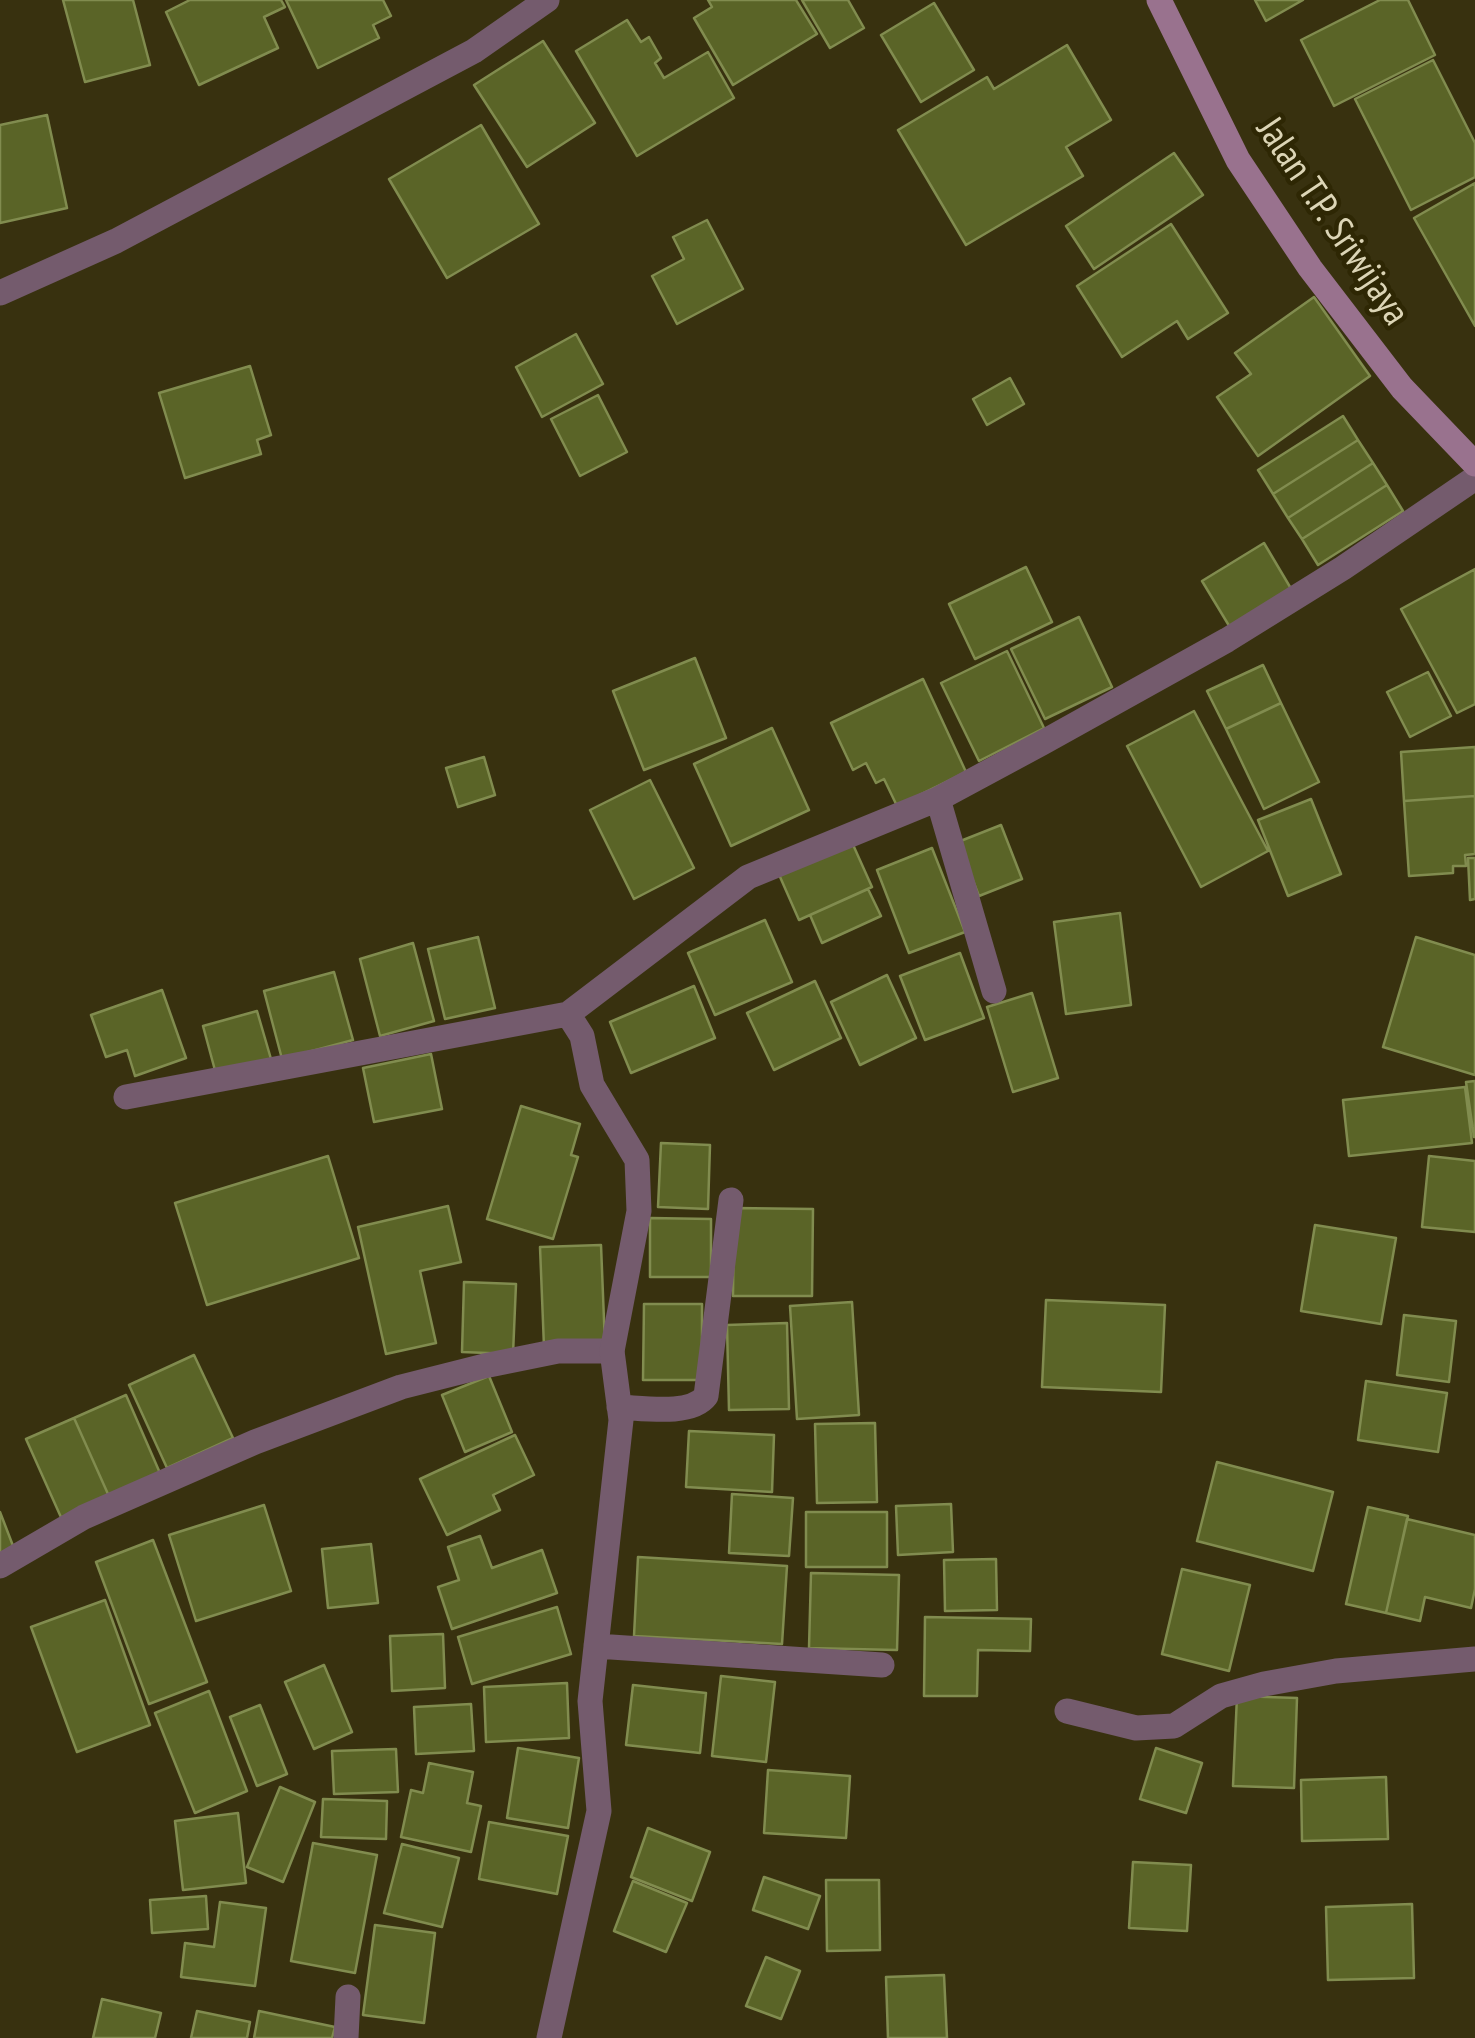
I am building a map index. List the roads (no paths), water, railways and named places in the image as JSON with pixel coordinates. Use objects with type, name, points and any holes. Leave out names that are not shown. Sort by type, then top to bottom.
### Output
[{"type":"main road","name":"Jalan T.P. Sriwijaya","points":[[1159,0],[1238,160],[1310,268],[1402,388],[1475,464]]},
{"type":"street","points":[[0,293],[116,241],[474,51],[547,0]]},
{"type":"street","points":[[126,1097],[568,1014],[748,876],[938,799],[1226,640],[1343,568],[1475,478]]},
{"type":"street","points":[[938,799],[994,990]]},
{"type":"street","points":[[549,2038],[599,1811],[590,1701],[621,1420],[612,1350],[639,1211],[636,1160],[592,1085],[582,1036],[568,1014]]},
{"type":"street","points":[[619,1407],[689,1408],[700,1404],[706,1396],[730,1200]]},
{"type":"street","points":[[0,1566],[84,1517],[256,1442],[401,1387],[558,1352],[612,1350]]},
{"type":"street","points":[[596,1646],[882,1665]]},
{"type":"street","points":[[1068,1711],[1136,1728],[1174,1726],[1220,1696],[1264,1684],[1336,1670],[1475,1659]]},
{"type":"street","points":[[346,2038],[348,1997]]}]
